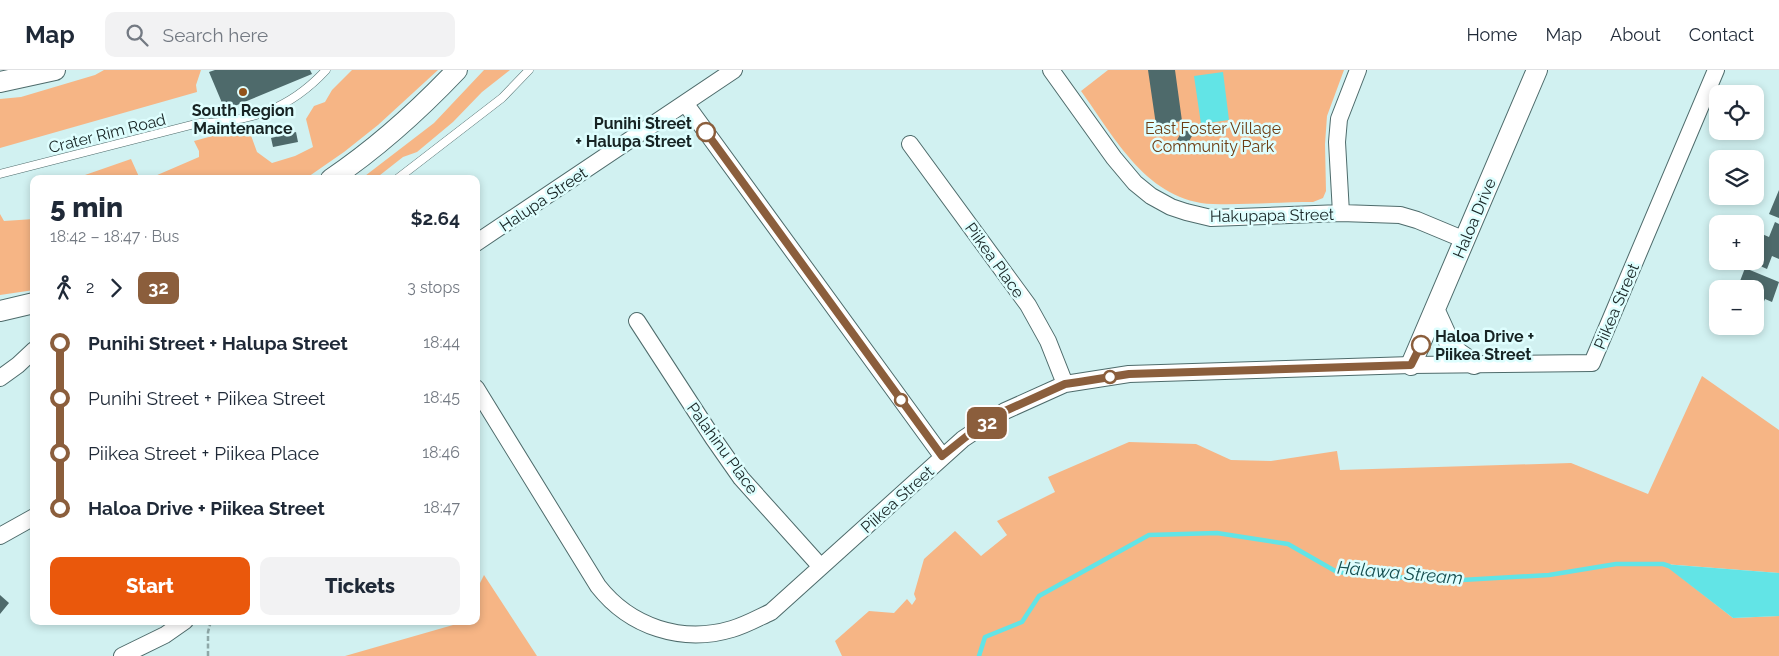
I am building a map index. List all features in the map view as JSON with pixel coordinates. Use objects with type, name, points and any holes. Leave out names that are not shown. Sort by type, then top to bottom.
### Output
[{"type":"street","points":[[0,82],[55,70]]},
{"type":"street","points":[[337,175],[404,122],[457,70]]},
{"type":"street","name":"Halupa Street","points":[[480,241],[734,70]]},
{"type":"street","name":"Hakupapa Street","points":[[1051,70],[1114,158],[1135,183],[1151,196],[1171,207],[1211,218],[1341,213],[1400,216],[1417,220],[1465,240]]},
{"type":"street","points":[[1341,213],[1337,142],[1338,119],[1358,70]]},
{"type":"street","name":"Haloa Drive","points":[[1411,365],[1537,70]]},
{"type":"street","name":"Piikea Street","points":[[482,412],[598,586],[619,608],[645,624],[663,631],[694,635],[732,629],[771,612],[942,456],[975,430],[1005,411],[1065,384],[1129,374],[1411,365],[1592,363],[1716,70]]},
{"type":"street","points":[[685,103],[942,456]]},
{"type":"street","name":"Piikea Place","points":[[910,144],[1028,305],[1048,341],[1065,384]]},
{"type":"street","points":[[0,311],[30,304]]},
{"type":"street","points":[[1434,311],[1450,344],[1458,353],[1474,364]]},
{"type":"street","name":"Palahinu Place","points":[[637,321],[741,478],[821,567]]},
{"type":"street","points":[[3,370],[30,353]]},
{"type":"street","points":[[0,536],[30,519]]},
{"type":"street","points":[[122,656],[165,635],[179,625]]},
{"type":"lane","name":"Crater Rim Road","points":[[0,174],[199,124],[257,115],[292,99],[308,88],[326,70]]},
{"type":"lane","points":[[402,175],[502,98],[529,70]]},
{"type":"path","points":[[208,656],[210,625]]},
{"type":"green space","points":[[104,70],[201,70],[196,85],[197,92],[0,148],[0,99],[21,97],[95,75]]},
{"type":"green space","points":[[352,70],[438,70],[378,125],[311,175],[157,175],[199,157],[199,151],[194,141],[227,132],[249,130],[257,152],[272,163],[295,156],[313,147],[306,119],[314,106],[325,102],[332,90]]},
{"type":"green space","points":[[484,70],[510,70],[482,92],[453,122],[417,152],[403,157],[380,175],[366,175],[434,123]]},
{"type":"green space","name":"East Foster Village Community Park","points":[[1108,70],[1344,70],[1327,116],[1325,144],[1326,191],[1323,198],[1313,202],[1213,204],[1190,200],[1170,192],[1152,180],[1135,164],[1081,91]]},
{"type":"green space","points":[[131,159],[138,175],[85,175]]},
{"type":"green space","points":[[0,214],[4,221],[30,219],[30,291],[0,295]]},
{"type":"green space","points":[[1702,376],[1779,430],[1779,573],[1664,564],[1733,618],[1779,616],[1779,656],[842,656],[835,641],[869,611],[894,613],[907,599],[912,605],[916,599],[914,594],[924,559],[955,531],[981,556],[1007,535],[997,521],[1055,492],[1048,477],[1129,442],[1196,444],[1231,460],[1271,461],[1337,451],[1340,470],[1571,463],[1648,494]]},
{"type":"green space","points":[[484,575],[537,656],[345,656],[453,625],[480,625],[480,583]]},
{"type":"water","points":[[1223,72],[1229,120],[1201,124],[1194,76]]},
{"type":"water","points":[[1663,564],[1779,573],[1779,616],[1733,618]]},
{"type":"building","name":"South Region Maintenance","points":[[215,70],[310,70],[312,74],[225,110],[209,72]]},
{"type":"building","points":[[1148,70],[1175,70],[1182,121],[1156,125]]},
{"type":"building","points":[[1183,129],[1193,134],[1187,145],[1177,140]]},
{"type":"building","points":[[296,132],[298,142],[273,147],[271,138]]},
{"type":"building","points":[[1779,190],[1779,218],[1769,214]]},
{"type":"building","points":[[1775,222],[1779,224],[1779,259],[1772,256],[1767,269],[1764,268],[1764,235],[1769,237]]},
{"type":"building","points":[[1744,270],[1750,270],[1779,282],[1772,302],[1765,299],[1764,302],[1764,280],[1740,280]]},
{"type":"building","points":[[0,595],[9,603],[0,614]]},
{"type":"waterway","name":"Hālawa Stream","points":[[979,656],[985,637],[1022,622],[1039,596],[1149,535],[1217,533],[1288,544],[1337,572],[1445,581],[1549,575],[1616,564],[1663,564],[1669,566]]},
{"type":"bus line","name":"32","points":[[706,132],[942,456],[972,432],[1005,411],[1065,384],[1129,374],[1411,365],[1421,345]]},
{"type":"place","name":"South Region Maintenance","points":[[243,92]]},
{"type":"place","name":"Punihi Street + Halupa Street","points":[[706,132]]},
{"type":"place","name":"Haloa Drive + Piikea Street","points":[[1421,345]]}]
